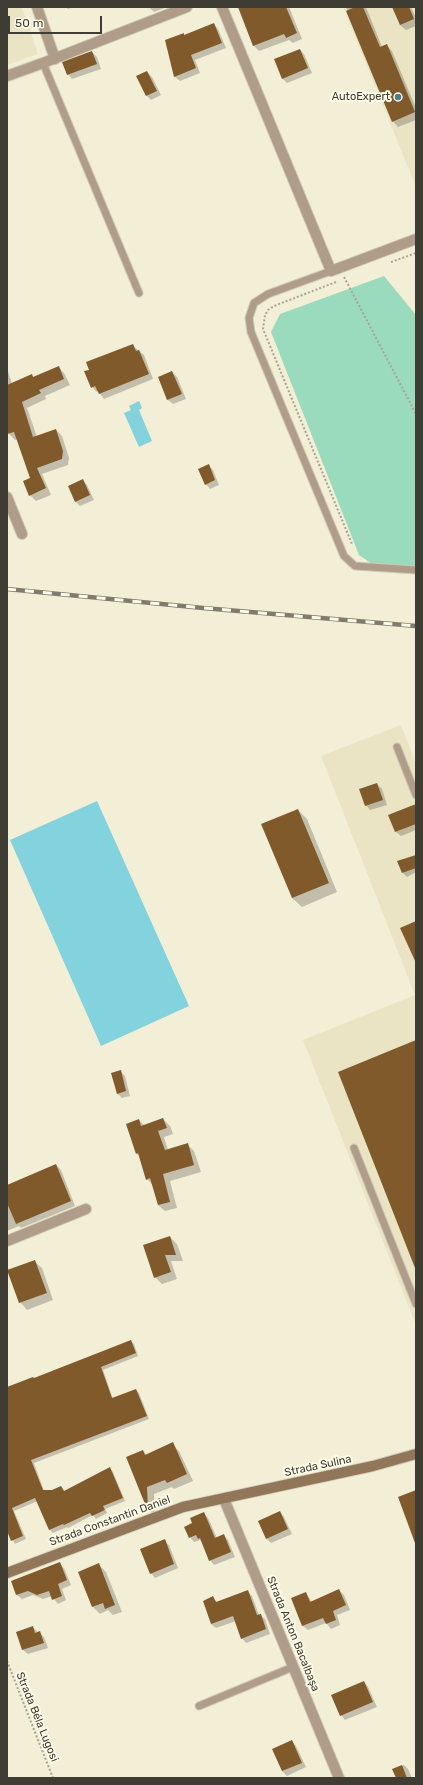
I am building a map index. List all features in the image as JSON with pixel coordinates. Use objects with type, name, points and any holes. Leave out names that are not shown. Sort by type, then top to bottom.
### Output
[{"type":"street","points":[[37,7],[55,58]]},
{"type":"street","points":[[7,76],[187,7]]},
{"type":"street","points":[[222,7],[331,271],[416,239]]},
{"type":"street","points":[[7,497],[22,534]]},
{"type":"street","points":[[7,1241],[86,1209]]},
{"type":"street","name":"Strada Sulina","points":[[224,1499],[373,1466],[416,1454]]},
{"type":"street","name":"Strada Constantin Daniel","points":[[7,1573],[162,1514],[201,1503],[224,1499]]},
{"type":"street","name":"Strada Anton Bacalbașa","points":[[224,1499],[339,1778]]},
{"type":"lane","points":[[43,63],[139,293]]},
{"type":"lane","points":[[331,271],[268,294],[254,303],[248,318],[251,332],[344,556],[356,566],[416,570]]},
{"type":"lane","points":[[397,747],[416,795]]},
{"type":"lane","points":[[354,1148],[416,1304]]},
{"type":"lane","points":[[199,1706],[293,1667]]},
{"type":"path","points":[[384,264],[416,253]]},
{"type":"path","points":[[352,276],[274,306],[268,310],[265,315],[263,329],[352,544]]},
{"type":"path","points":[[345,279],[416,414]]},
{"type":"path","name":"Strada Béla Lugosi","points":[[7,1661],[53,1778]]},
{"type":"shaded area","points":[[7,7],[22,7],[38,54],[7,65]]},
{"type":"shaded area","name":"AutoExpert","points":[[343,7],[416,7],[416,187]]},
{"type":"shaded area","points":[[401,725],[416,764],[416,1325],[303,1040],[415,995],[321,756]]},
{"type":"green space","points":[[384,276],[416,315],[416,565],[413,566],[372,564],[359,555],[271,332],[280,314]]},
{"type":"water","points":[[139,401],[142,408],[139,410],[152,441],[139,447],[124,413],[131,410],[129,406]]},
{"type":"water","points":[[97,801],[189,1006],[101,1046],[10,840]]},
{"type":"building","points":[[238,7],[286,7],[297,33],[286,38],[284,34],[253,46]]},
{"type":"building","points":[[355,7],[363,7],[380,47],[387,44],[415,112],[392,122],[346,11]]},
{"type":"building","points":[[392,7],[409,7],[414,19],[400,25]]},
{"type":"building","points":[[214,23],[222,43],[191,55],[196,68],[174,77],[165,40],[184,33],[184,35]]},
{"type":"building","points":[[300,49],[308,68],[282,79],[274,59]]},
{"type":"building","points":[[92,51],[97,64],[67,75],[62,62]]},
{"type":"building","points":[[147,71],[157,91],[146,96],[136,76]]},
{"type":"building","points":[[133,344],[136,351],[139,350],[149,374],[99,394],[95,386],[91,388],[84,371],[89,370],[86,362]]},
{"type":"building","points":[[59,366],[64,379],[39,390],[41,393],[22,402],[33,437],[56,429],[63,451],[62,459],[37,468],[46,488],[29,496],[23,481],[30,478],[14,432],[7,434],[7,385],[32,374],[33,377]]},
{"type":"building","points":[[172,371],[182,394],[167,400],[158,377]]},
{"type":"building","points":[[209,464],[215,480],[205,485],[198,469]]},
{"type":"building","points":[[83,479],[90,495],[75,502],[68,486]]},
{"type":"building","points":[[377,783],[383,800],[365,806],[359,789]]},
{"type":"building","points":[[416,804],[416,824],[395,832],[388,815]]},
{"type":"building","points":[[298,809],[329,883],[292,898],[261,824]]},
{"type":"building","points":[[416,855],[416,868],[402,873],[397,861]]},
{"type":"building","points":[[416,921],[416,963],[400,928]]},
{"type":"building","points":[[416,1040],[416,1268],[415,1268],[338,1072]]},
{"type":"building","points":[[121,1070],[126,1091],[117,1094],[111,1073]]},
{"type":"building","points":[[163,1118],[167,1128],[158,1131],[165,1150],[188,1143],[194,1165],[163,1174],[170,1202],[158,1205],[150,1178],[146,1180],[138,1153],[136,1154],[126,1124],[139,1119],[141,1126]]},
{"type":"building","points":[[56,1164],[71,1201],[16,1224],[7,1203],[7,1185]]},
{"type":"building","points":[[170,1236],[176,1255],[165,1255],[171,1272],[154,1278],[143,1245]]},
{"type":"building","points":[[35,1260],[47,1293],[19,1303],[7,1270]]},
{"type":"building","points":[[131,1340],[136,1353],[101,1367],[112,1398],[136,1389],[147,1416],[31,1460],[43,1490],[52,1490],[61,1486],[64,1491],[110,1467],[123,1498],[103,1506],[105,1510],[92,1516],[90,1513],[49,1530],[35,1498],[12,1508],[23,1536],[11,1541],[7,1531],[7,1387]]},
{"type":"building","points":[[173,1442],[187,1474],[167,1483],[165,1480],[147,1487],[147,1509],[126,1457],[143,1450],[145,1455]]},
{"type":"building","points":[[416,1490],[416,1542],[415,1543],[398,1497]]},
{"type":"building","points":[[280,1511],[288,1529],[266,1539],[258,1521]]},
{"type":"building","points":[[204,1512],[215,1538],[224,1534],[231,1552],[209,1561],[200,1538],[198,1539],[196,1535],[189,1538],[184,1527],[192,1523],[190,1518]]},
{"type":"building","points":[[165,1539],[174,1564],[150,1574],[140,1549]]},
{"type":"building","points":[[60,1562],[67,1580],[58,1584],[62,1596],[52,1600],[49,1591],[37,1595],[28,1591],[16,1595],[11,1581]]},
{"type":"building","points":[[99,1563],[115,1605],[105,1609],[103,1603],[92,1607],[78,1572]]},
{"type":"building","points":[[339,1589],[346,1605],[333,1611],[336,1620],[326,1624],[323,1618],[302,1626],[291,1598],[306,1592],[310,1602]]},
{"type":"building","points":[[248,1590],[257,1615],[261,1614],[266,1629],[241,1639],[233,1616],[211,1624],[203,1601],[213,1596],[216,1602]]},
{"type":"building","points":[[33,1626],[35,1633],[40,1631],[44,1643],[22,1650],[16,1632]]},
{"type":"building","points":[[364,1681],[373,1702],[340,1716],[331,1695]]},
{"type":"building","points":[[292,1740],[302,1763],[282,1771],[272,1749]]},
{"type":"building","points":[[402,1765],[407,1778],[396,1778],[392,1769]]},
{"type":"railway","points":[[7,589],[203,608],[416,626]]},
{"type":"place","name":"AutoExpert","points":[[398,97]]}]
